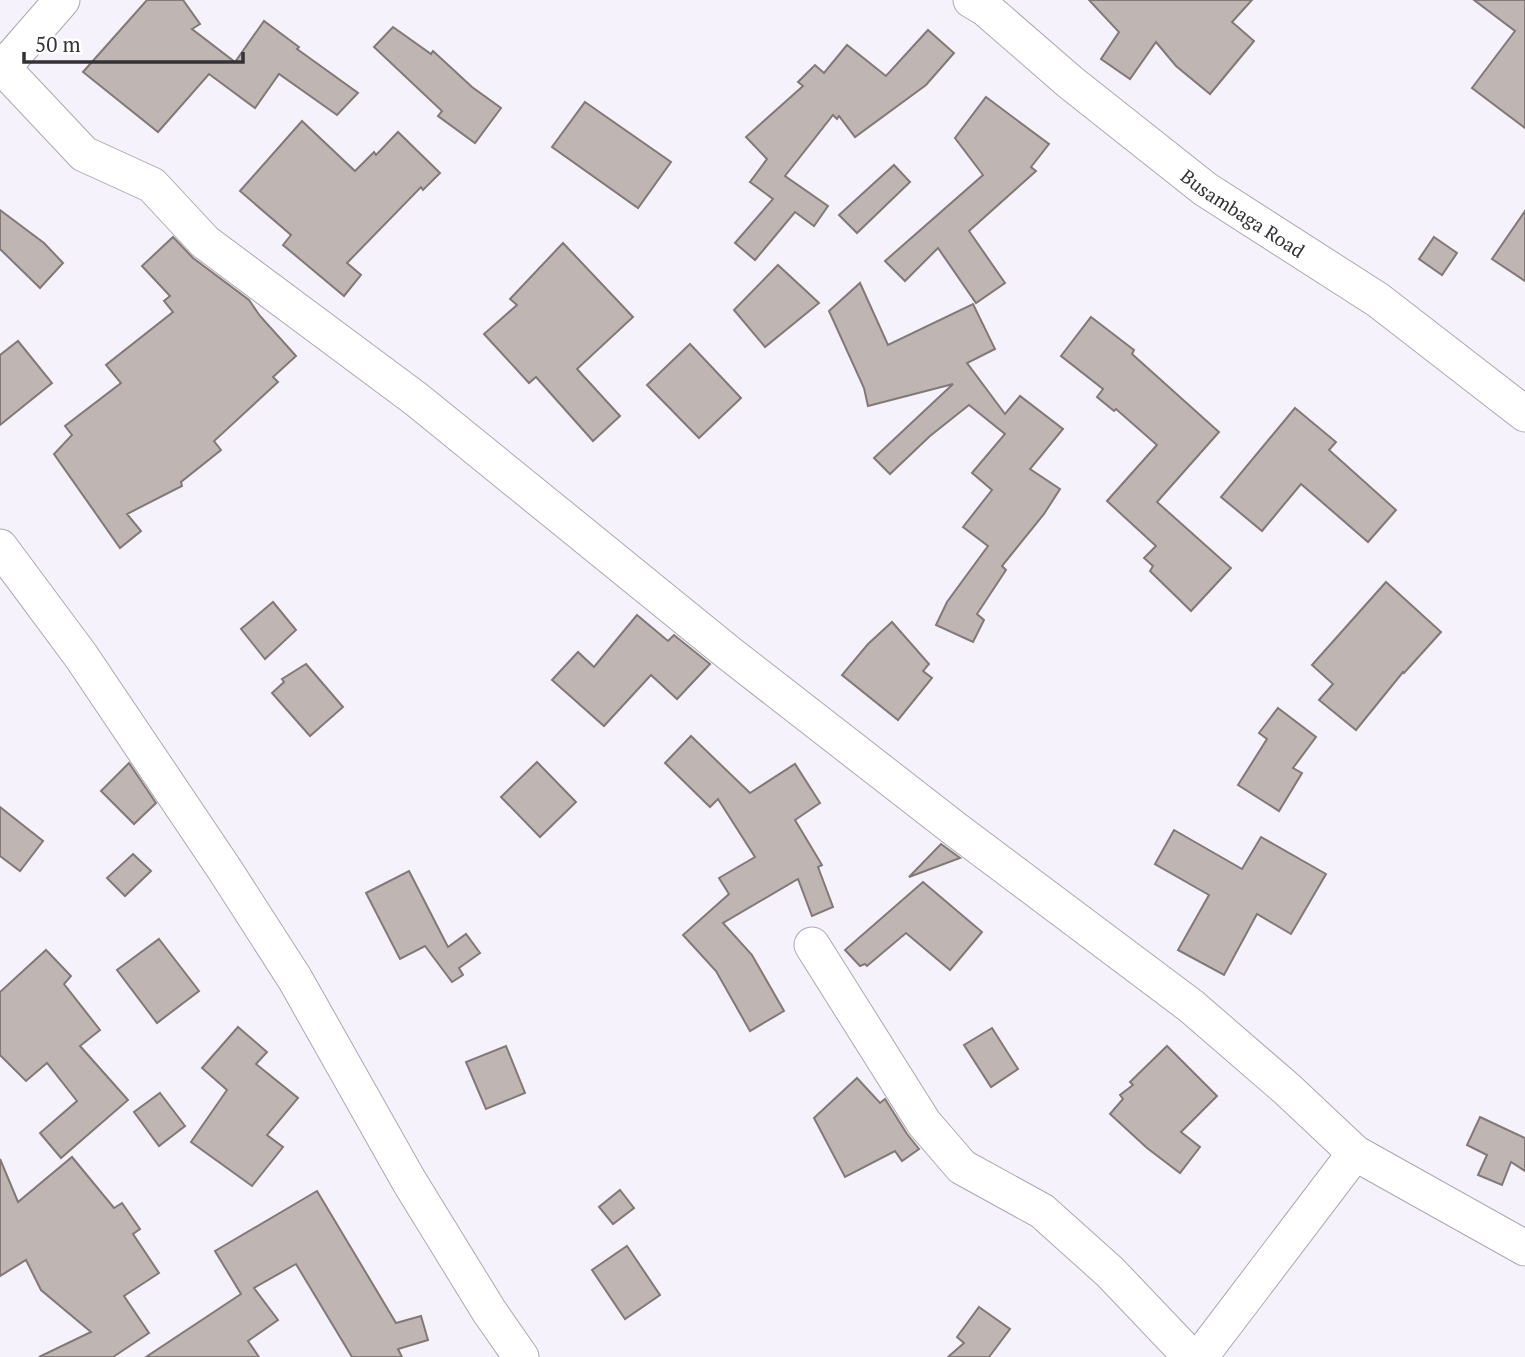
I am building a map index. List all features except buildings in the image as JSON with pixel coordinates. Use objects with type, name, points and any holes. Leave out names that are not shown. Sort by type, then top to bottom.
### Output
[{"type":"street","points":[[62,0],[1,70],[84,154],[152,185],[205,242],[416,399],[730,654],[955,829],[1191,1006],[1287,1089],[1355,1153],[1525,1248]]},
{"type":"street","name":"Busambaga Road","points":[[983,3],[1070,82],[1205,189],[1378,300],[1525,414]]},
{"type":"street","points":[[0,547],[81,656],[226,870],[295,979],[409,1181],[489,1311],[521,1357]]},
{"type":"street","points":[[812,945],[924,1123],[962,1167],[1042,1211],[1110,1272],[1191,1357]]},
{"type":"street","points":[[1200,1357],[1355,1153]]}]
